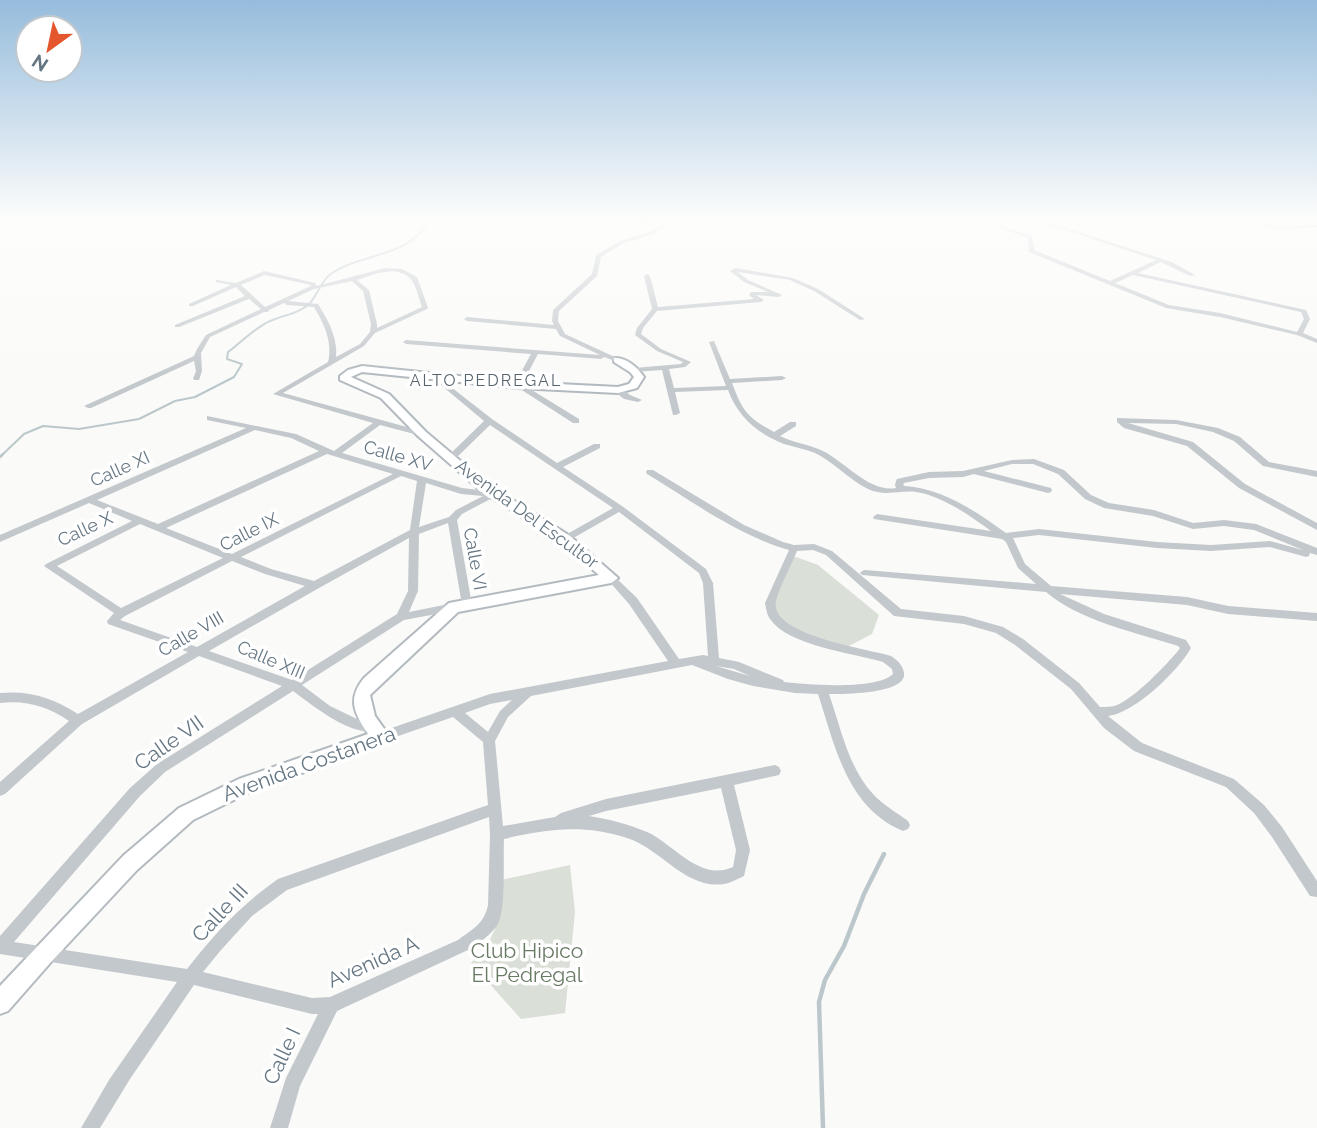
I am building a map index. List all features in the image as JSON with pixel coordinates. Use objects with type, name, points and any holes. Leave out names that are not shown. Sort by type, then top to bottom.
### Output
[{"type":"street","points":[[191,305],[263,274]]},
{"type":"street","points":[[267,274],[313,284],[314,288]]},
{"type":"street","points":[[88,406],[197,357],[208,335],[314,288],[323,288],[371,274]]},
{"type":"street","points":[[409,274],[419,286],[425,308],[421,312],[373,332],[362,345],[277,394],[422,434]]},
{"type":"street","points":[[595,274],[556,310],[554,317],[557,327],[566,338],[620,361],[634,370],[639,377],[637,383],[618,390]]},
{"type":"street","points":[[634,370],[683,366],[689,363],[640,338],[638,330],[655,309],[761,300],[751,295],[753,293],[779,295],[746,281],[736,274]]},
{"type":"street","points":[[758,274],[791,279],[816,290],[862,319]]},
{"type":"street","points":[[1088,274],[1168,307],[1220,315],[1299,334],[1317,341]]},
{"type":"street","points":[[1111,283],[1131,274]]},
{"type":"street","points":[[1135,274],[1304,311],[1307,318],[1299,334]]},
{"type":"street","points":[[647,276],[655,309]]},
{"type":"street","points":[[353,279],[366,290],[374,324],[373,332]]},
{"type":"street","points":[[218,281],[237,285],[266,311]]},
{"type":"street","points":[[177,326],[250,296]]},
{"type":"street","points":[[282,303],[314,305],[319,309],[334,349],[331,362]]},
{"type":"street","points":[[467,319],[557,327]]},
{"type":"street","points":[[406,342],[603,357],[620,361]]},
{"type":"street","points":[[712,342],[742,414],[774,436],[819,452],[872,488],[888,492],[902,489],[920,490],[958,504],[1010,540],[1021,566],[1060,599],[1100,617],[1182,643],[1186,648],[1182,656],[1121,709],[1098,712]]},
{"type":"street","points":[[535,353],[518,385],[576,421]]},
{"type":"street","points":[[197,357],[201,365],[197,379]]},
{"type":"street","points":[[665,367],[676,413]]},
{"type":"street","name":"Avenida Del Escultor","points":[[618,390],[518,385],[362,369],[345,376],[348,382],[384,396],[422,434],[494,494],[565,539],[611,578],[633,601],[676,664]]},
{"type":"street","points":[[431,374],[489,421],[619,508],[703,572],[708,583],[714,660]]},
{"type":"street","points":[[672,390],[782,379]]},
{"type":"street","points":[[618,390],[627,397],[638,400]]},
{"type":"street","name":"Calle XV","points":[[210,418],[306,440],[330,452],[472,494],[494,494]]},
{"type":"street","points":[[1317,474],[1266,464],[1237,439],[1215,430],[1176,422],[1120,420],[1127,426],[1190,444],[1242,486],[1317,527]]},
{"type":"street","points":[[451,458],[489,421]]},
{"type":"street","points":[[157,528],[330,452],[379,422]]},
{"type":"street","points":[[774,436],[793,424]]},
{"type":"street","name":"Calle XI","points":[[0,539],[253,428]]},
{"type":"street","points":[[556,467],[597,446]]},
{"type":"street","points":[[902,489],[899,483],[904,480],[972,472],[1023,461],[1044,464],[1061,472],[1088,497],[1107,506],[1154,513],[1193,526],[1224,523],[1256,527],[1317,554]]},
{"type":"street","points":[[650,472],[741,527],[794,548],[814,547],[829,554],[898,613],[964,620],[999,630],[1019,642],[1074,686],[1108,724],[1138,747],[1230,783],[1259,809],[1315,891]]},
{"type":"street","points":[[972,472],[1048,490]]},
{"type":"street","name":"Calle IX","points":[[116,617],[401,473]]},
{"type":"street","points":[[401,617],[412,591],[422,479]]},
{"type":"street","name":"Calle VIII","points":[[0,790],[78,720],[315,585],[452,519],[459,512],[494,494]]},
{"type":"street","points":[[89,500],[268,572],[315,585]]},
{"type":"street","points":[[565,539],[619,508]]},
{"type":"street","points":[[877,517],[1002,536],[1040,532],[1157,545],[1212,548],[1270,544],[1317,554]]},
{"type":"street","name":"Calle VI","points":[[452,519],[460,606]]},
{"type":"street","name":"Calle X","points":[[116,617],[49,566],[139,521]]},
{"type":"street","points":[[693,661],[738,677],[823,692],[886,685],[898,677],[899,672],[894,663],[880,656],[813,641],[796,634],[774,616],[770,611],[771,603],[794,548]]},
{"type":"street","points":[[865,573],[1173,600],[1228,610],[1317,617]]},
{"type":"street","points":[[401,617],[611,578]]},
{"type":"street","points":[[376,732],[362,702],[366,687],[460,606]]},
{"type":"street","name":"Calle XIII","points":[[116,617],[293,685],[326,709],[376,732]]},
{"type":"street","name":"Calle VII","points":[[0,947],[149,777],[401,617]]},
{"type":"street","name":"Avenida Costanera","points":[[0,1003],[130,863],[186,814],[246,785],[376,732],[528,691],[693,661],[714,660],[764,675],[780,684]]},
{"type":"street","points":[[454,711],[489,740],[504,715],[528,691]]},
{"type":"street","points":[[823,692],[852,772],[861,789],[877,807],[903,825]]},
{"type":"street","points":[[0,698],[37,698],[59,707],[78,720]]},
{"type":"street","name":"Avenida A","points":[[0,947],[191,977],[312,1006],[331,1005],[478,935],[492,920],[495,905],[497,834],[489,740]]},
{"type":"street","points":[[497,834],[556,821],[606,805],[775,771]]},
{"type":"street","points":[[556,821],[594,823],[627,831],[654,843],[682,866],[704,877],[728,878],[739,871],[743,850],[726,780]]},
{"type":"street","name":"Calle III","points":[[90,1128],[122,1074],[191,977],[244,913],[262,897],[284,884],[495,809]]},
{"type":"street","name":"Calle I","points":[[279,1128],[292,1084],[331,1005]]},
{"type":"green space","points":[[792,558],[818,565],[879,615],[872,634],[845,648],[813,641],[767,612]]},
{"type":"green space","name":"Club Hipico El Pedregal","points":[[570,865],[575,912],[565,1013],[521,1019],[471,963],[487,945],[496,926],[501,904],[501,880]]},
{"type":"waterway","points":[[1,456],[24,434],[43,426],[79,429],[139,419],[175,401],[195,397],[234,377],[242,364],[227,359],[228,352],[271,320],[305,307],[331,274]]},
{"type":"waterway","points":[[823,1128],[819,1002],[825,980],[844,946],[864,894],[884,854]]},
{"type":"district","name":"ALTO PEDREGAL","points":[[486,380]]}]
